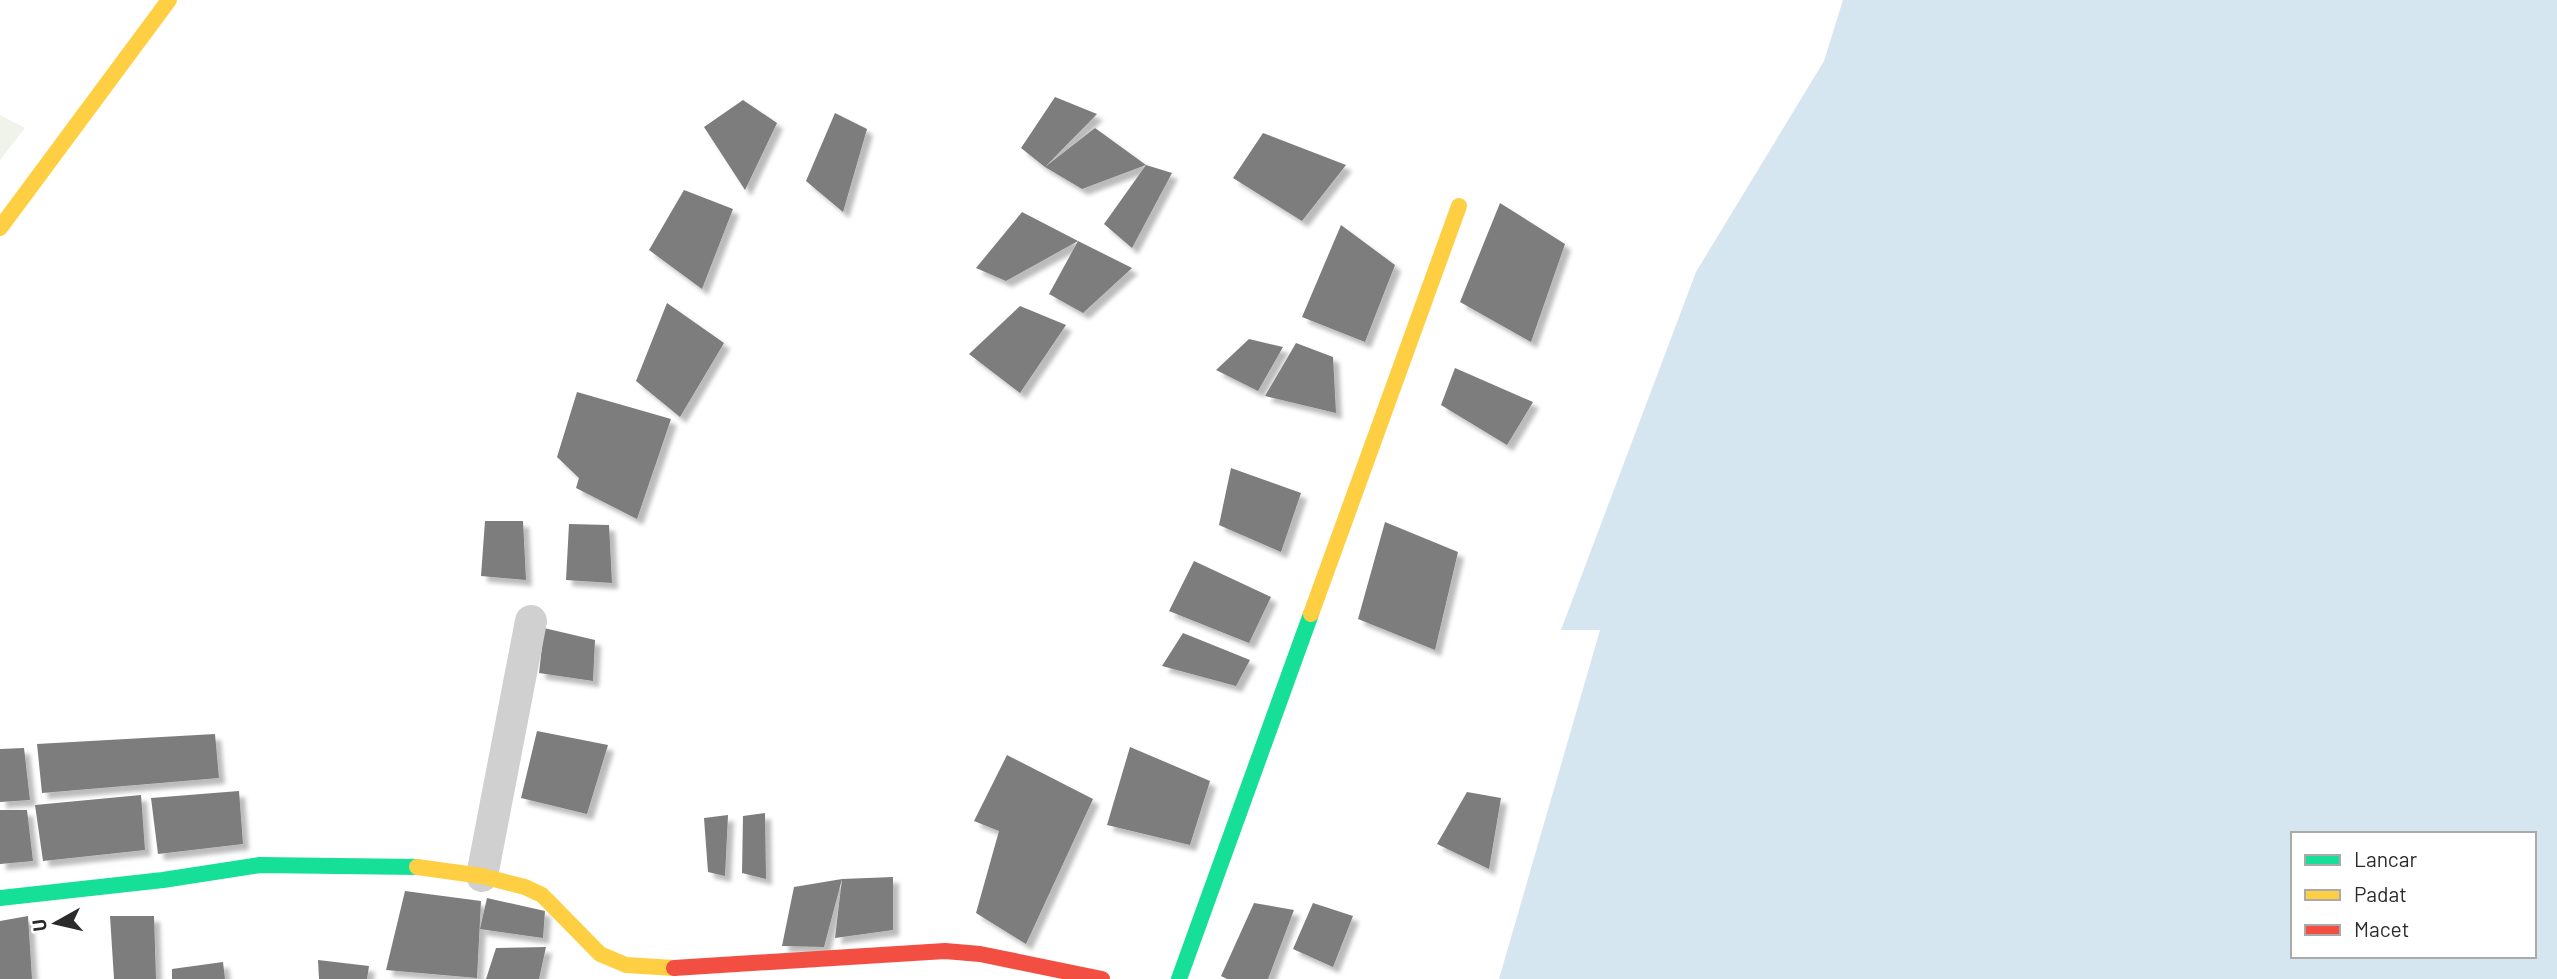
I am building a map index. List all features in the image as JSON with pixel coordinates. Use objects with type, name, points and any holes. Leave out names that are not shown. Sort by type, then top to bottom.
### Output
[{"type":"street","points":[[0,228],[169,0]]},
{"type":"street","points":[[1179,979],[1459,206]]},
{"type":"street","points":[[482,876],[531,621]]},
{"type":"street","points":[[0,898],[150,882],[260,864],[406,865],[482,876],[525,887],[542,895],[600,954],[626,965],[662,969],[945,951],[980,954],[1102,979]]},
{"type":"shaded area","points":[[1843,0],[2557,0],[2557,979],[1499,979],[1600,630],[1561,630],[1696,272],[1824,61]]},
{"type":"shaded area","points":[[0,115],[25,128],[0,160]]},
{"type":"building","points":[[1055,97],[1097,114],[1045,167],[1021,148]]},
{"type":"building","points":[[743,100],[777,123],[745,190],[704,127]]},
{"type":"building","points":[[835,113],[867,129],[843,212],[806,181]]},
{"type":"building","points":[[1095,128],[1146,165],[1082,189],[1045,167]]},
{"type":"building","points":[[1263,133],[1346,165],[1302,221],[1233,178]]},
{"type":"building","points":[[1146,165],[1172,173],[1132,248],[1104,224]]},
{"type":"building","points":[[684,190],[733,209],[702,289],[649,250]]},
{"type":"building","points":[[1500,203],[1565,244],[1531,342],[1460,302]]},
{"type":"building","points":[[1022,212],[1078,241],[1006,281],[976,268]]},
{"type":"building","points":[[1341,225],[1395,265],[1365,342],[1302,317]]},
{"type":"building","points":[[1078,241],[1132,268],[1083,313],[1049,294]]},
{"type":"building","points":[[667,303],[724,343],[680,417],[636,381]]},
{"type":"building","points":[[1020,306],[1066,325],[1020,393],[969,354]]},
{"type":"building","points":[[1249,339],[1283,347],[1258,391],[1216,370]]},
{"type":"building","points":[[1296,343],[1333,357],[1336,413],[1265,396]]},
{"type":"building","points":[[1455,368],[1533,402],[1507,445],[1441,405]]},
{"type":"building","points":[[577,392],[671,419],[637,519],[576,488],[579,478],[557,457]]},
{"type":"building","points":[[1231,468],[1301,493],[1281,552],[1219,525]]},
{"type":"building","points":[[485,521],[523,521],[526,580],[481,576]]},
{"type":"building","points":[[1385,522],[1458,552],[1435,650],[1358,619]]},
{"type":"building","points":[[569,524],[609,525],[612,583],[566,580]]},
{"type":"building","points":[[1194,561],[1271,597],[1249,643],[1169,611]]},
{"type":"building","points":[[544,628],[595,640],[593,681],[539,673]]},
{"type":"building","points":[[1183,633],[1250,660],[1236,686],[1162,666]]},
{"type":"building","points":[[537,731],[608,745],[587,814],[521,798]]},
{"type":"building","points":[[215,734],[219,778],[42,793],[37,744]]},
{"type":"building","points":[[1130,747],[1210,781],[1190,845],[1107,825]]},
{"type":"building","points":[[24,748],[30,800],[0,802],[0,749]]},
{"type":"building","points":[[1007,755],[1093,799],[1026,944],[976,913],[999,831],[974,821]]},
{"type":"building","points":[[239,791],[243,844],[158,854],[151,798]]},
{"type":"building","points":[[1467,792],[1501,798],[1489,869],[1437,844]]},
{"type":"building","points":[[141,795],[145,850],[43,861],[35,805]]},
{"type":"building","points":[[0,810],[27,810],[33,861],[0,864]]},
{"type":"building","points":[[765,813],[766,879],[742,873],[743,816]]},
{"type":"building","points":[[728,815],[725,876],[708,872],[704,818]]},
{"type":"building","points":[[893,877],[893,930],[835,938],[842,879]]},
{"type":"building","points":[[842,879],[824,947],[782,946],[794,887]]},
{"type":"building","points":[[405,891],[481,901],[477,978],[386,970]]},
{"type":"building","points":[[487,898],[545,911],[543,938],[480,929]]},
{"type":"building","points":[[1254,903],[1294,910],[1268,979],[1227,979],[1221,976]]},
{"type":"building","points":[[1313,903],[1353,916],[1333,967],[1293,949]]},
{"type":"building","points":[[28,916],[32,979],[0,979],[0,921]]},
{"type":"building","points":[[110,916],[154,916],[156,979],[114,979]]},
{"type":"building","points":[[546,947],[539,979],[486,979],[496,948]]},
{"type":"building","points":[[318,960],[369,966],[367,979],[319,979]]},
{"type":"building","points":[[223,962],[225,979],[172,979],[172,969]]},
{"type":"traffic: fast","points":[[1179,979],[1311,614]]},
{"type":"traffic: fast","points":[[0,898],[163,880],[260,865],[417,867]]},
{"type":"traffic: slow","points":[[0,228],[169,0]]},
{"type":"traffic: slow","points":[[1311,614],[1459,206]]},
{"type":"traffic: slow","points":[[417,867],[482,876],[525,887],[542,895],[600,954],[626,965],[674,968]]},
{"type":"traffic: jam","points":[[674,968],[945,951],[980,954],[1102,979]]}]
